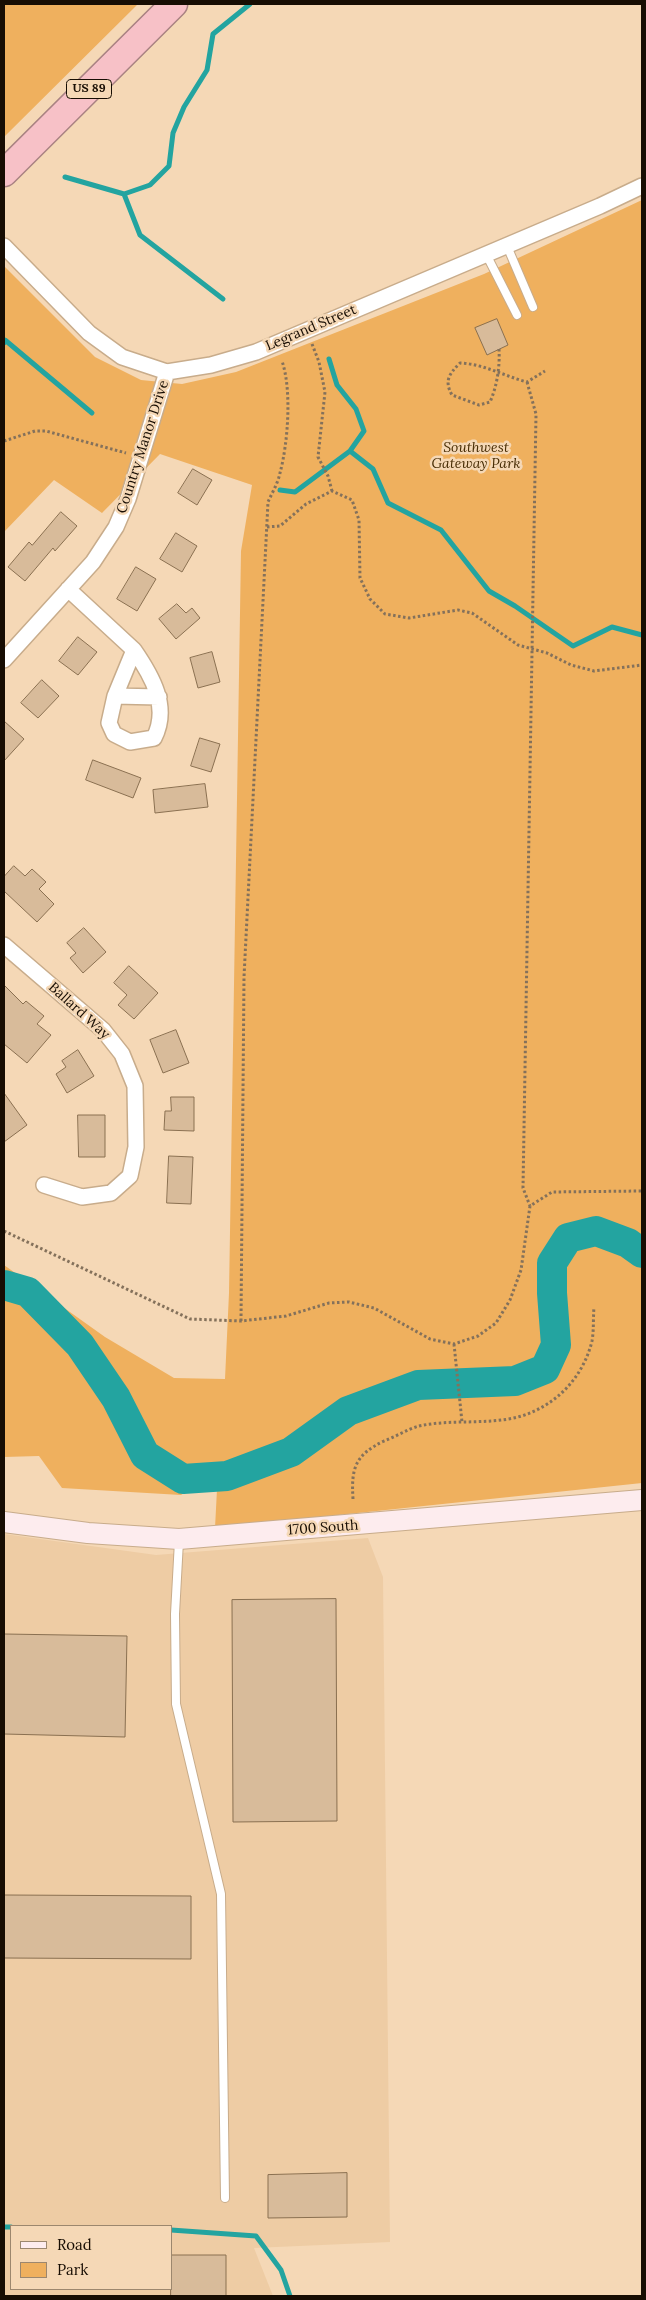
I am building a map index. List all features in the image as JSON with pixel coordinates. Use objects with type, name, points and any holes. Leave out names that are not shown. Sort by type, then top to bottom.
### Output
[{"type":"highway","name":"US 89","points":[[4,174],[174,4]]},
{"type":"street","name":"Legrand Street","points":[[4,246],[89,333],[122,356],[167,372],[211,365],[256,352],[507,246],[642,186]]},
{"type":"street","name":"Country Manor Drive","points":[[4,660],[93,562],[116,527],[128,499],[167,372]]},
{"type":"street","points":[[68,589],[134,650],[150,674],[159,697],[160,725],[154,738],[130,742],[114,734],[109,723],[114,696],[134,650]]},
{"type":"street","points":[[114,696],[159,697]]},
{"type":"street","name":"Ballard Way","points":[[4,945],[103,1030],[122,1054],[135,1086],[136,1147],[130,1176],[111,1193],[82,1198],[44,1185]]},
{"type":"street","name":"1700 South","points":[[4,1522],[88,1533],[179,1539],[642,1500]]},
{"type":"lane","points":[[507,246],[533,307]]},
{"type":"lane","points":[[486,254],[517,315]]},
{"type":"lane","points":[[179,1539],[176,1614],[176,1704],[221,1894],[225,2198]]},
{"type":"path","points":[[307,330],[319,362],[324,392],[318,457],[328,476],[332,491]]},
{"type":"path","points":[[499,349],[497,374],[494,393],[490,402],[479,405],[452,396],[447,386],[449,374],[460,363],[478,364],[497,374],[527,382],[545,371]]},
{"type":"path","points":[[240,1321],[244,976],[268,502],[280,474],[287,419],[286,374],[282,361]]},
{"type":"path","points":[[4,1231],[190,1319],[240,1321],[286,1316],[329,1304],[349,1302],[374,1308],[430,1339],[454,1344],[478,1336],[496,1323],[510,1300],[521,1270],[530,1206],[523,1188],[536,414],[527,382]]},
{"type":"path","points":[[4,441],[35,431],[46,431],[141,457]]},
{"type":"path","points":[[267,527],[280,526],[306,504],[332,491]]},
{"type":"path","points":[[332,491],[352,500],[359,520],[360,578],[370,600],[385,614],[409,618],[458,610],[472,613],[518,645],[532,651],[547,653],[571,665],[594,671],[642,665]]},
{"type":"path","points":[[530,1206],[552,1192],[642,1191]]},
{"type":"path","points":[[353,1499],[352,1475],[357,1461],[374,1446],[418,1426],[518,1417],[542,1408],[568,1388],[584,1364],[592,1340],[594,1307]]},
{"type":"path","points":[[454,1344],[462,1422]]},
{"type":"shaded area","points":[[4,1534],[156,1555],[368,1538],[383,1577],[390,2242],[254,2248],[273,2296],[4,2296]]},
{"type":"green space","points":[[4,4],[138,4],[4,137]]},
{"type":"green space","name":"Southwest Gateway Park","points":[[642,200],[642,1483],[215,1528],[218,1470],[181,1495],[62,1488],[39,1456],[4,1457],[4,1265],[105,1337],[174,1378],[225,1379],[229,1293],[241,551],[252,485],[160,454],[102,513],[54,480],[4,532],[4,266],[95,357],[141,380],[182,384],[236,372],[484,274]]},
{"type":"building","points":[[497,319],[508,345],[487,355],[475,328]]},
{"type":"building","points":[[193,469],[212,480],[197,505],[178,493]]},
{"type":"building","points":[[61,512],[77,526],[55,551],[53,548],[25,581],[8,567],[29,542],[32,545]]},
{"type":"building","points":[[176,533],[197,546],[182,572],[160,559]]},
{"type":"building","points":[[136,567],[156,579],[137,611],[117,599]]},
{"type":"building","points":[[177,604],[186,613],[192,608],[200,618],[176,639],[159,619]]},
{"type":"building","points":[[78,637],[97,652],[78,675],[59,661]]},
{"type":"building","points":[[212,652],[220,682],[198,688],[190,658]]},
{"type":"building","points":[[42,680],[59,696],[38,718],[21,703]]},
{"type":"building","points":[[4,721],[24,739],[4,761]]},
{"type":"building","points":[[200,738],[220,744],[211,772],[191,766]]},
{"type":"building","points":[[93,760],[141,778],[133,798],[86,780]]},
{"type":"building","points":[[205,784],[208,807],[155,813],[153,790]]},
{"type":"building","points":[[14,866],[25,876],[32,869],[46,882],[39,889],[54,904],[37,922],[4,891],[4,877]]},
{"type":"building","points":[[84,928],[106,952],[83,973],[70,958],[76,953],[67,943]]},
{"type":"building","points":[[129,966],[158,993],[134,1019],[118,1005],[127,995],[114,983]]},
{"type":"building","points":[[4,985],[23,1004],[26,1001],[44,1016],[37,1024],[51,1035],[27,1063],[4,1044]]},
{"type":"building","points":[[176,1030],[189,1063],[163,1073],[150,1040]]},
{"type":"building","points":[[78,1050],[94,1076],[67,1093],[56,1074],[66,1067],[62,1061]]},
{"type":"building","points":[[4,1093],[27,1125],[4,1142]]},
{"type":"building","points":[[171,1097],[194,1097],[194,1131],[164,1130],[165,1111],[171,1111]]},
{"type":"building","points":[[78,1115],[105,1115],[105,1157],[79,1157]]},
{"type":"building","points":[[169,1156],[193,1157],[191,1204],[167,1203]]},
{"type":"building","points":[[336,1599],[337,1821],[233,1822],[232,1600]]},
{"type":"building","points":[[4,1634],[127,1636],[125,1737],[4,1734]]},
{"type":"building","points":[[4,1895],[191,1896],[191,1959],[4,1958]]},
{"type":"building","points":[[347,2173],[347,2217],[268,2218],[268,2175]]},
{"type":"building","points":[[172,2255],[226,2255],[226,2296],[171,2296]]},
{"type":"waterway","points":[[65,177],[124,194],[150,185],[169,166],[173,133],[184,107],[207,70],[213,34],[250,4]]},
{"type":"waterway","points":[[124,194],[140,235],[223,299]]},
{"type":"waterway","points":[[4,343],[5,340],[92,413]]},
{"type":"waterway","points":[[329,359],[337,385],[356,409],[364,431],[350,451],[373,469],[388,503],[441,530],[489,591],[515,606],[573,646],[612,627],[642,635]]},
{"type":"waterway","points":[[280,490],[295,492],[350,451]]},
{"type":"waterway","points":[[4,1285],[28,1292],[80,1345],[116,1398],[145,1455],[183,1479],[227,1476],[291,1452],[348,1411],[418,1385],[515,1381],[545,1369],[556,1345],[552,1263],[568,1238],[596,1231],[628,1243],[642,1253]]},
{"type":"waterway","points":[[4,2227],[10,2227]]},
{"type":"waterway","points":[[172,2230],[256,2236],[281,2270],[290,2296]]}]
